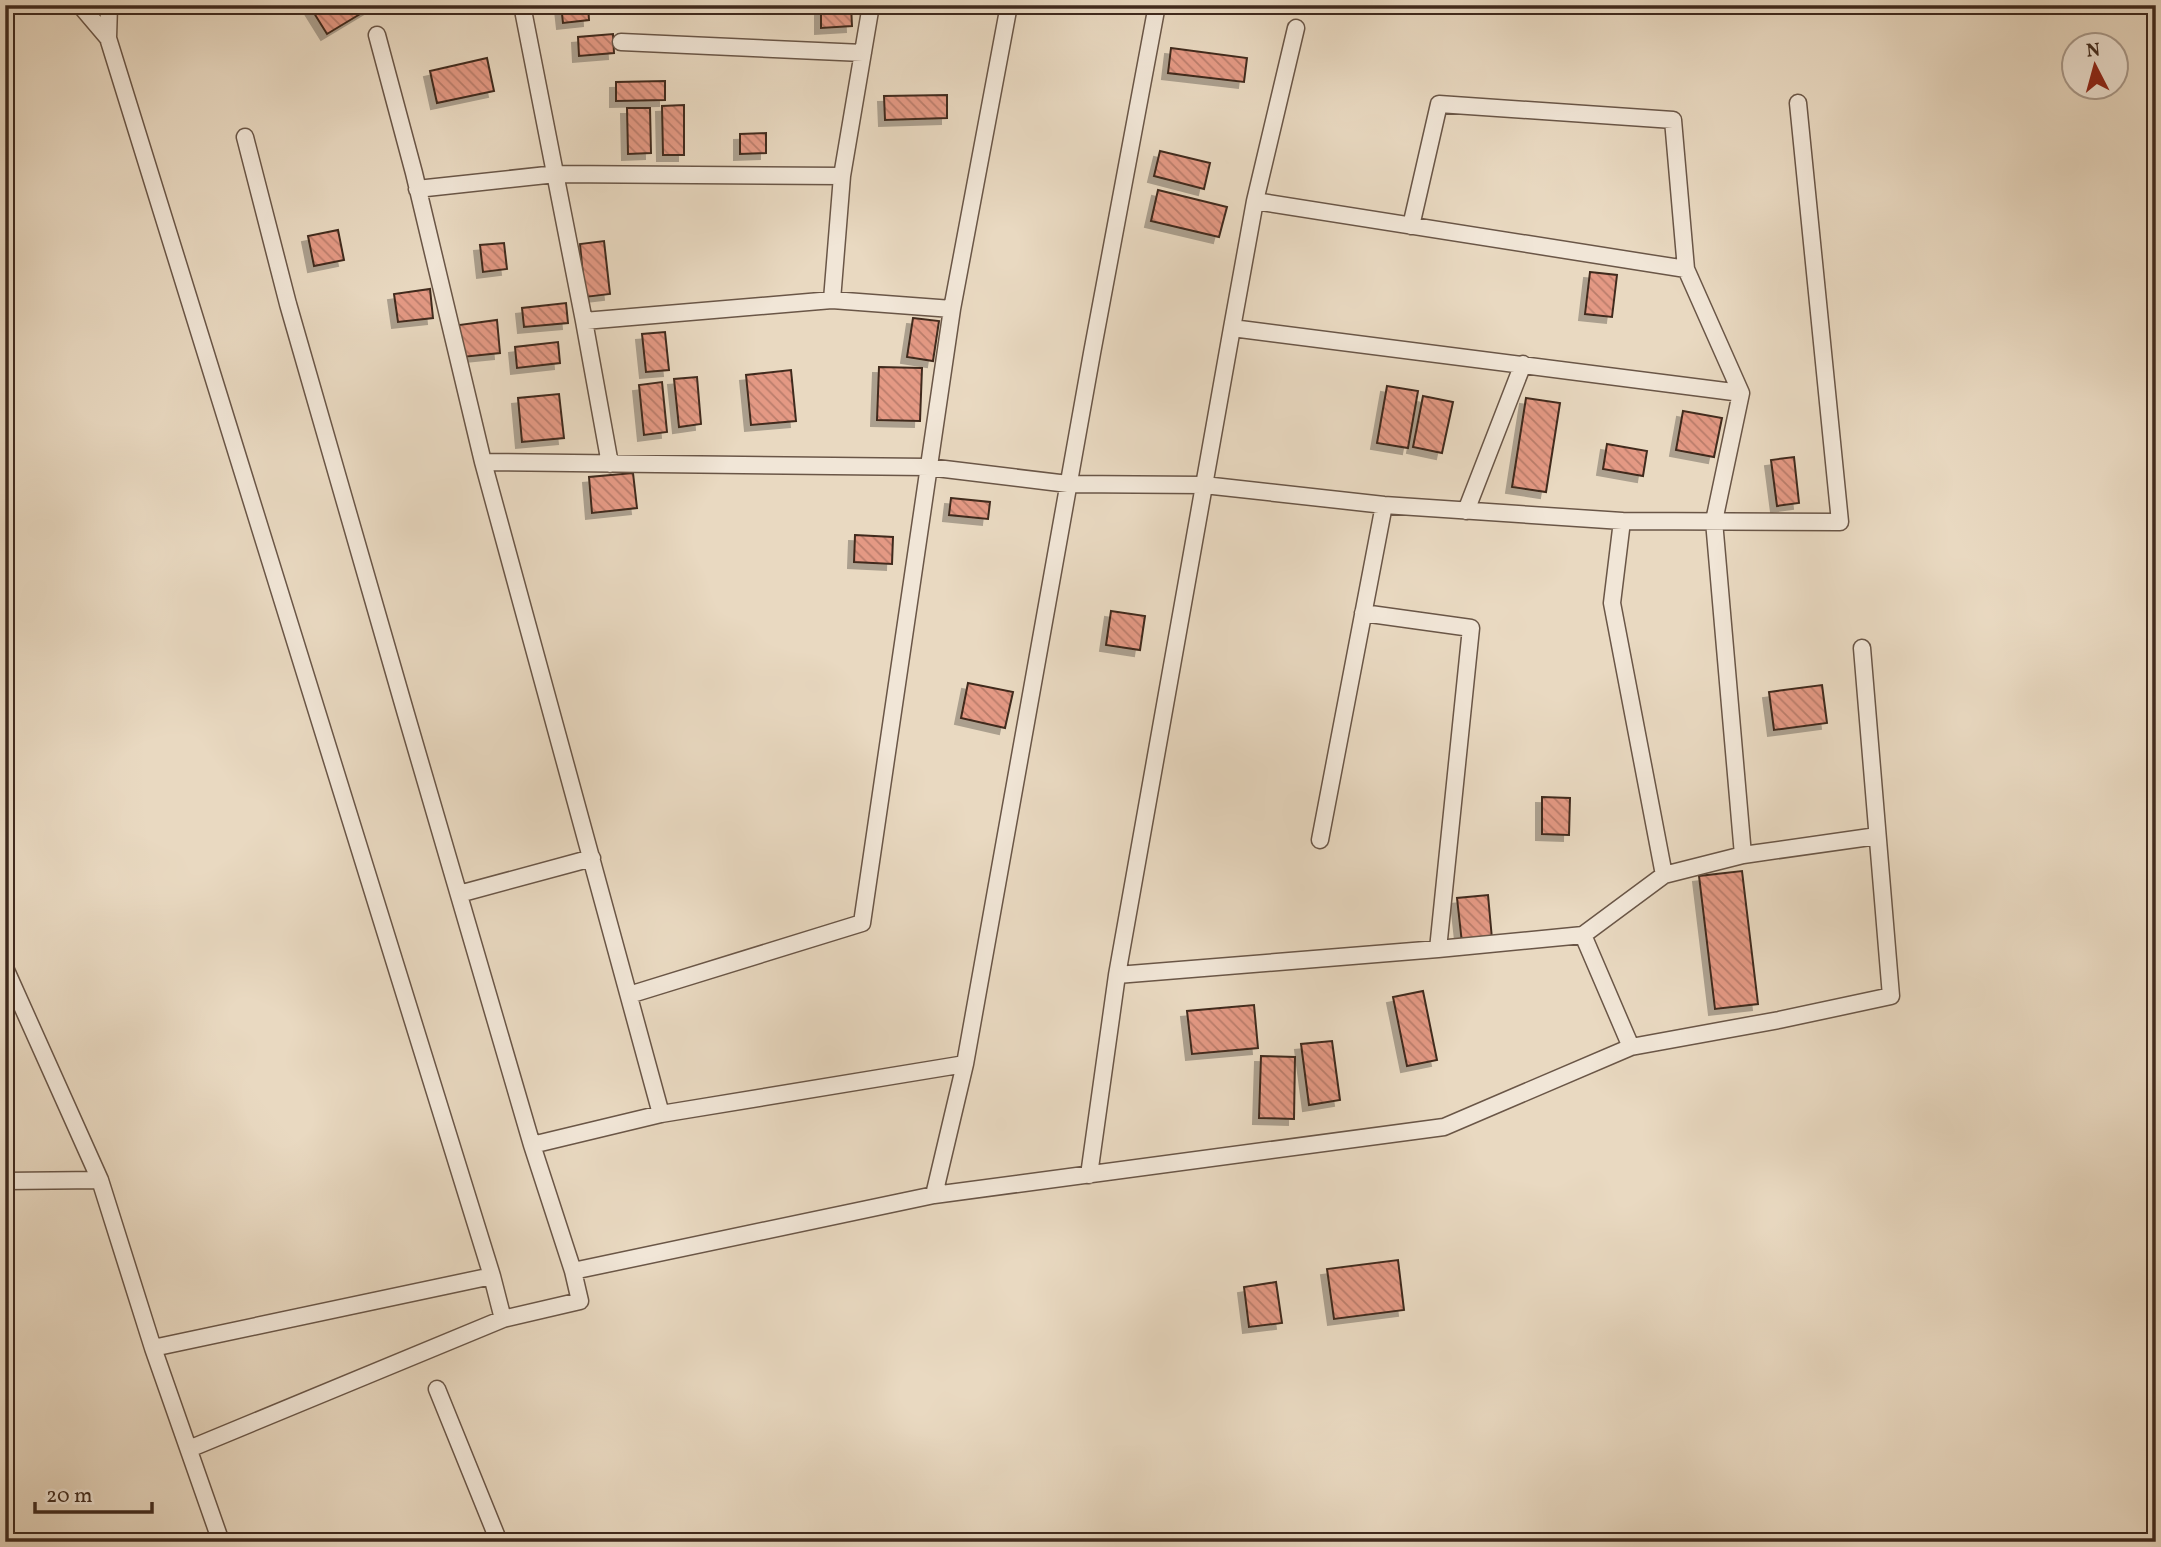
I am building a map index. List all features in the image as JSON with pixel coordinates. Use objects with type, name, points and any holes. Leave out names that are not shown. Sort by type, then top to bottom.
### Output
[{"type":"lane","points":[[80,5],[108,38]]},
{"type":"lane","points":[[109,5],[108,38],[492,1276],[503,1319]]},
{"type":"lane","points":[[522,5],[610,464]]},
{"type":"lane","points":[[832,300],[842,176],[871,5]]},
{"type":"lane","points":[[629,995],[862,923],[952,309],[1009,5]]},
{"type":"lane","points":[[934,1195],[965,1063],[1157,5]]},
{"type":"lane","points":[[1089,1175],[1118,975],[1232,328],[1255,201],[1296,28]]},
{"type":"lane","points":[[377,35],[483,462],[661,1114]]},
{"type":"lane","points":[[621,42],[863,53]]},
{"type":"lane","points":[[483,462],[928,467],[1068,484],[1204,485],[1384,505],[1622,521],[1840,522],[1798,103]]},
{"type":"lane","points":[[1411,226],[1440,104],[1673,120],[1686,269],[1741,393],[1714,521],[1743,855]]},
{"type":"lane","points":[[189,1449],[503,1319],[580,1301],[573,1271],[532,1145],[288,304],[245,137]]},
{"type":"lane","points":[[417,189],[556,174],[842,176]]},
{"type":"lane","points":[[1255,201],[1686,269]]},
{"type":"lane","points":[[584,321],[832,300],[952,309]]},
{"type":"lane","points":[[1232,328],[1741,393]]},
{"type":"lane","points":[[1466,511],[1523,364]]},
{"type":"lane","points":[[1320,840],[1384,505]]},
{"type":"lane","points":[[1622,521],[1612,603],[1664,875]]},
{"type":"lane","points":[[1363,613],[1471,628],[1438,949]]},
{"type":"lane","points":[[573,1271],[934,1195],[1444,1127],[1631,1047],[1891,996],[1862,648]]},
{"type":"lane","points":[[1118,975],[1583,935],[1664,875],[1743,855],[1877,836]]},
{"type":"lane","points":[[459,894],[592,858]]},
{"type":"lane","points":[[1583,935],[1631,1047]]},
{"type":"lane","points":[[5,968],[100,1180],[153,1348],[221,1542]]},
{"type":"lane","points":[[532,1145],[661,1114],[965,1063]]},
{"type":"lane","points":[[5,1181],[100,1180]]},
{"type":"lane","points":[[153,1348],[492,1276]]},
{"type":"lane","points":[[437,1390],[499,1542]]},
{"type":"building","points":[[309,5],[375,5],[327,34]]},
{"type":"building","points":[[561,5],[588,5],[589,20],[563,23]]},
{"type":"building","points":[[821,5],[851,5],[852,26],[821,28]]},
{"type":"building","points":[[613,34],[614,53],[579,56],[578,37]]},
{"type":"building","points":[[1171,48],[1247,58],[1244,82],[1168,73]]},
{"type":"building","points":[[487,58],[494,91],[437,103],[430,71]]},
{"type":"building","points":[[665,81],[665,100],[616,101],[616,82]]},
{"type":"building","points":[[947,95],[947,118],[885,120],[884,96]]},
{"type":"building","points":[[684,105],[684,155],[663,155],[662,106]]},
{"type":"building","points":[[627,108],[650,108],[651,153],[628,154]]},
{"type":"building","points":[[766,133],[766,153],[740,154],[740,134]]},
{"type":"building","points":[[1160,151],[1210,163],[1204,189],[1154,176]]},
{"type":"building","points":[[1158,190],[1227,207],[1219,237],[1151,221]]},
{"type":"building","points":[[338,230],[344,260],[314,266],[308,236]]},
{"type":"building","points":[[604,241],[610,294],[585,297],[580,244]]},
{"type":"building","points":[[504,243],[507,269],[483,272],[480,245]]},
{"type":"building","points":[[1590,272],[1617,275],[1612,317],[1585,314]]},
{"type":"building","points":[[430,289],[433,318],[398,322],[394,294]]},
{"type":"building","points":[[566,303],[568,323],[524,327],[522,308]]},
{"type":"building","points":[[913,318],[939,321],[933,361],[907,357]]},
{"type":"building","points":[[497,320],[500,353],[462,357],[459,325]]},
{"type":"building","points":[[665,332],[669,370],[646,372],[642,334]]},
{"type":"building","points":[[558,342],[560,363],[517,368],[515,347]]},
{"type":"building","points":[[879,367],[922,368],[920,421],[877,420]]},
{"type":"building","points":[[791,370],[796,421],[751,425],[746,375]]},
{"type":"building","points":[[697,377],[701,424],[679,427],[674,379]]},
{"type":"building","points":[[662,382],[667,432],[644,435],[639,385]]},
{"type":"building","points":[[1387,386],[1418,391],[1408,448],[1377,443]]},
{"type":"building","points":[[559,394],[564,438],[522,442],[518,398]]},
{"type":"building","points":[[1423,396],[1453,402],[1442,453],[1413,447]]},
{"type":"building","points":[[1526,398],[1560,403],[1546,492],[1512,487]]},
{"type":"building","points":[[1683,411],[1722,418],[1714,457],[1676,450]]},
{"type":"building","points":[[1607,444],[1647,451],[1643,476],[1603,469]]},
{"type":"building","points":[[1794,457],[1799,503],[1777,506],[1771,460]]},
{"type":"building","points":[[633,473],[637,508],[592,513],[589,477]]},
{"type":"building","points":[[951,498],[990,502],[988,519],[949,515]]},
{"type":"building","points":[[855,535],[893,537],[892,564],[854,562]]},
{"type":"building","points":[[1111,611],[1145,616],[1140,650],[1106,645]]},
{"type":"building","points":[[968,683],[1013,692],[1005,728],[961,718]]},
{"type":"building","points":[[1822,685],[1827,723],[1774,730],[1769,692]]},
{"type":"building","points":[[1542,797],[1570,798],[1569,835],[1542,834]]},
{"type":"building","points":[[1742,871],[1758,1004],[1715,1009],[1699,876]]},
{"type":"building","points":[[1488,895],[1492,939],[1462,943],[1457,898]]},
{"type":"building","points":[[1423,991],[1437,1060],[1407,1066],[1393,997]]},
{"type":"building","points":[[1254,1005],[1258,1048],[1192,1054],[1187,1011]]},
{"type":"building","points":[[1332,1041],[1340,1100],[1309,1105],[1301,1044]]},
{"type":"building","points":[[1261,1056],[1295,1057],[1294,1119],[1259,1118]]},
{"type":"building","points":[[1398,1260],[1404,1310],[1334,1319],[1327,1269]]},
{"type":"building","points":[[1276,1282],[1282,1323],[1249,1327],[1244,1287]]}]
